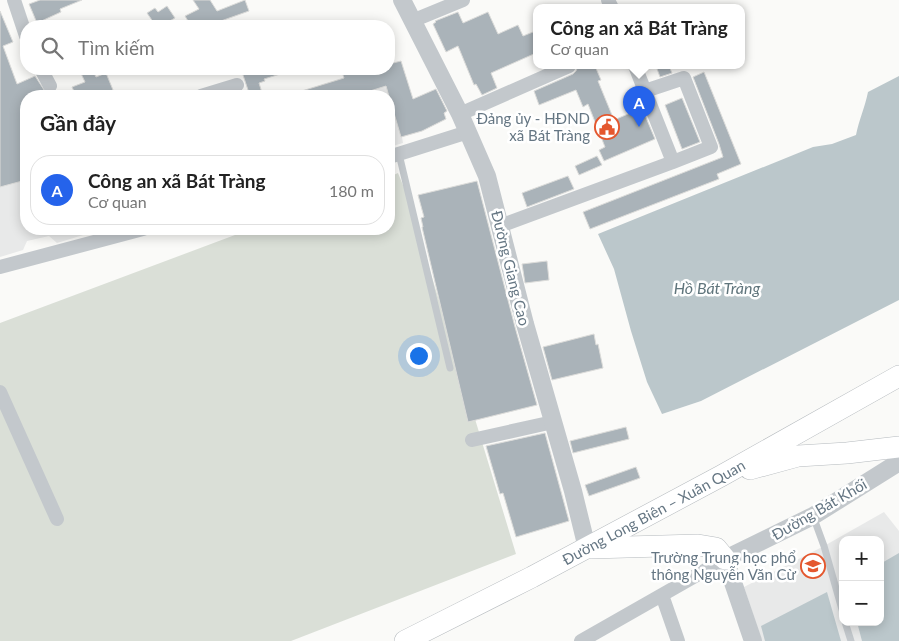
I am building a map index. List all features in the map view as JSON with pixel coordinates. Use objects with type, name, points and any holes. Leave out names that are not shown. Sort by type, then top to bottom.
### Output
[{"type":"main road","name":"Đường Long Biên – Xuân Quan","points":[[405,641],[587,548],[721,476],[899,376]]},
{"type":"main road","points":[[721,476],[798,456],[899,447]]},
{"type":"main road","points":[[587,548],[698,545],[716,548],[725,559]]},
{"type":"main road","points":[[418,641],[436,625]]},
{"type":"street","points":[[14,0],[21,20]]},
{"type":"street","name":"Đường Giang Cao","points":[[402,0],[460,114],[487,176],[525,324],[573,491],[587,548]]},
{"type":"street","points":[[412,21],[463,0]]},
{"type":"street","points":[[460,114],[562,69]]},
{"type":"street","points":[[636,69],[672,162]]},
{"type":"street","points":[[44,75],[50,86]]},
{"type":"street","points":[[500,226],[711,147],[684,78],[645,91]]},
{"type":"street","points":[[220,90],[237,85]]},
{"type":"street","points":[[395,155],[468,132]]},
{"type":"street","points":[[0,267],[120,235]]},
{"type":"street","points":[[0,392],[57,519]]},
{"type":"street","points":[[472,440],[553,422]]},
{"type":"street","name":"Đường Bát Khối","points":[[581,641],[725,559],[813,516],[899,462]]},
{"type":"street","points":[[725,559],[753,641]]},
{"type":"street","points":[[662,595],[678,641]]},
{"type":"lane","points":[[395,159],[450,368]]},
{"type":"lane","points":[[813,516],[824,546],[839,599]]},
{"type":"lane","points":[[846,626],[851,641]]},
{"type":"shaded area","points":[[401,61],[422,131],[402,137],[403,143],[395,145],[395,90],[306,90],[355,75],[395,75],[395,62]]},
{"type":"shaded area","points":[[20,123],[20,235],[83,235],[57,243],[49,236],[27,241],[23,250],[0,257],[0,128]]},
{"type":"shaded area","points":[[398,173],[407,195],[516,554],[291,641],[0,641],[0,323],[235,235],[395,235],[395,174]]},
{"type":"shaded area","name":"Trường Trung học phổ thông Nguyễn Văn Cừ","points":[[884,512],[899,531],[899,641],[762,641],[744,587],[839,538],[839,626],[884,626],[884,536],[842,536]]},
{"type":"water","name":"Hồ Bát Tràng","points":[[899,76],[899,300],[701,401],[662,414],[647,382],[614,269],[598,234],[813,147],[832,144],[856,135],[868,92]]},
{"type":"water","points":[[899,553],[899,641],[862,641],[858,626],[884,626],[884,562]]},
{"type":"water","points":[[827,592],[841,641],[765,641],[761,626]]},
{"type":"building","points":[[40,0],[82,0],[60,9],[61,12],[44,20],[36,20],[29,4]]},
{"type":"building","points":[[193,0],[210,0],[217,11],[245,0],[249,11],[224,20],[187,20],[185,16],[199,9]]},
{"type":"building","points":[[167,6],[175,18],[172,20],[152,20],[147,13],[155,8],[158,12]]},
{"type":"building","points":[[0,11],[13,42],[3,46],[17,84],[35,76],[44,90],[20,90],[20,182],[0,187]]},
{"type":"building","points":[[458,12],[463,23],[488,12],[498,34],[518,25],[523,36],[533,32],[533,54],[491,73],[497,88],[482,95],[476,84],[474,85],[458,46],[446,52],[433,24],[435,21]]},
{"type":"building","points":[[401,61],[413,99],[436,89],[447,111],[444,113],[446,119],[422,131],[401,137],[395,117],[395,90],[387,90],[386,86],[373,90],[305,90],[344,78],[343,75],[395,75],[395,62]]},
{"type":"building","points":[[577,69],[596,69],[601,80],[598,81],[614,120],[642,108],[655,139],[604,161],[599,150],[605,147],[588,104],[583,107],[576,90],[539,105],[534,91]]},
{"type":"building","points":[[657,69],[670,69],[672,73],[660,77]]},
{"type":"building","points":[[704,72],[741,164],[717,174],[719,179],[590,229],[583,212],[723,157],[693,77]]},
{"type":"building","points":[[82,75],[95,75],[96,77],[107,75],[113,90],[73,90],[72,87],[85,82]]},
{"type":"building","points":[[243,75],[277,75],[264,79],[265,81],[259,83],[261,90],[248,90]]},
{"type":"building","points":[[682,98],[700,142],[682,149],[665,105]]},
{"type":"building","points":[[597,156],[602,165],[579,175],[575,166]]},
{"type":"building","points":[[568,176],[574,189],[527,207],[522,193]]},
{"type":"building","points":[[477,181],[537,405],[468,422],[422,227],[421,218],[424,217],[418,195]]},
{"type":"building","points":[[547,261],[549,280],[525,283],[522,264]]},
{"type":"building","points":[[594,334],[603,368],[552,380],[543,347]]},
{"type":"building","points":[[626,427],[629,439],[573,453],[570,441]]},
{"type":"building","points":[[545,433],[569,521],[516,537],[503,493],[500,494],[486,446]]},
{"type":"building","points":[[636,467],[640,478],[589,496],[585,485]]},
{"type":"place","name":"Đảng ủy - HĐND xã Bát Tràng","points":[[607,127]]},
{"type":"place","name":"Công an xã Bát Tràng","points":[[639,127]]},
{"type":"place","name":"Trường Trung học phổ thông Nguyễn Văn Cừ","points":[[813,566]]}]
